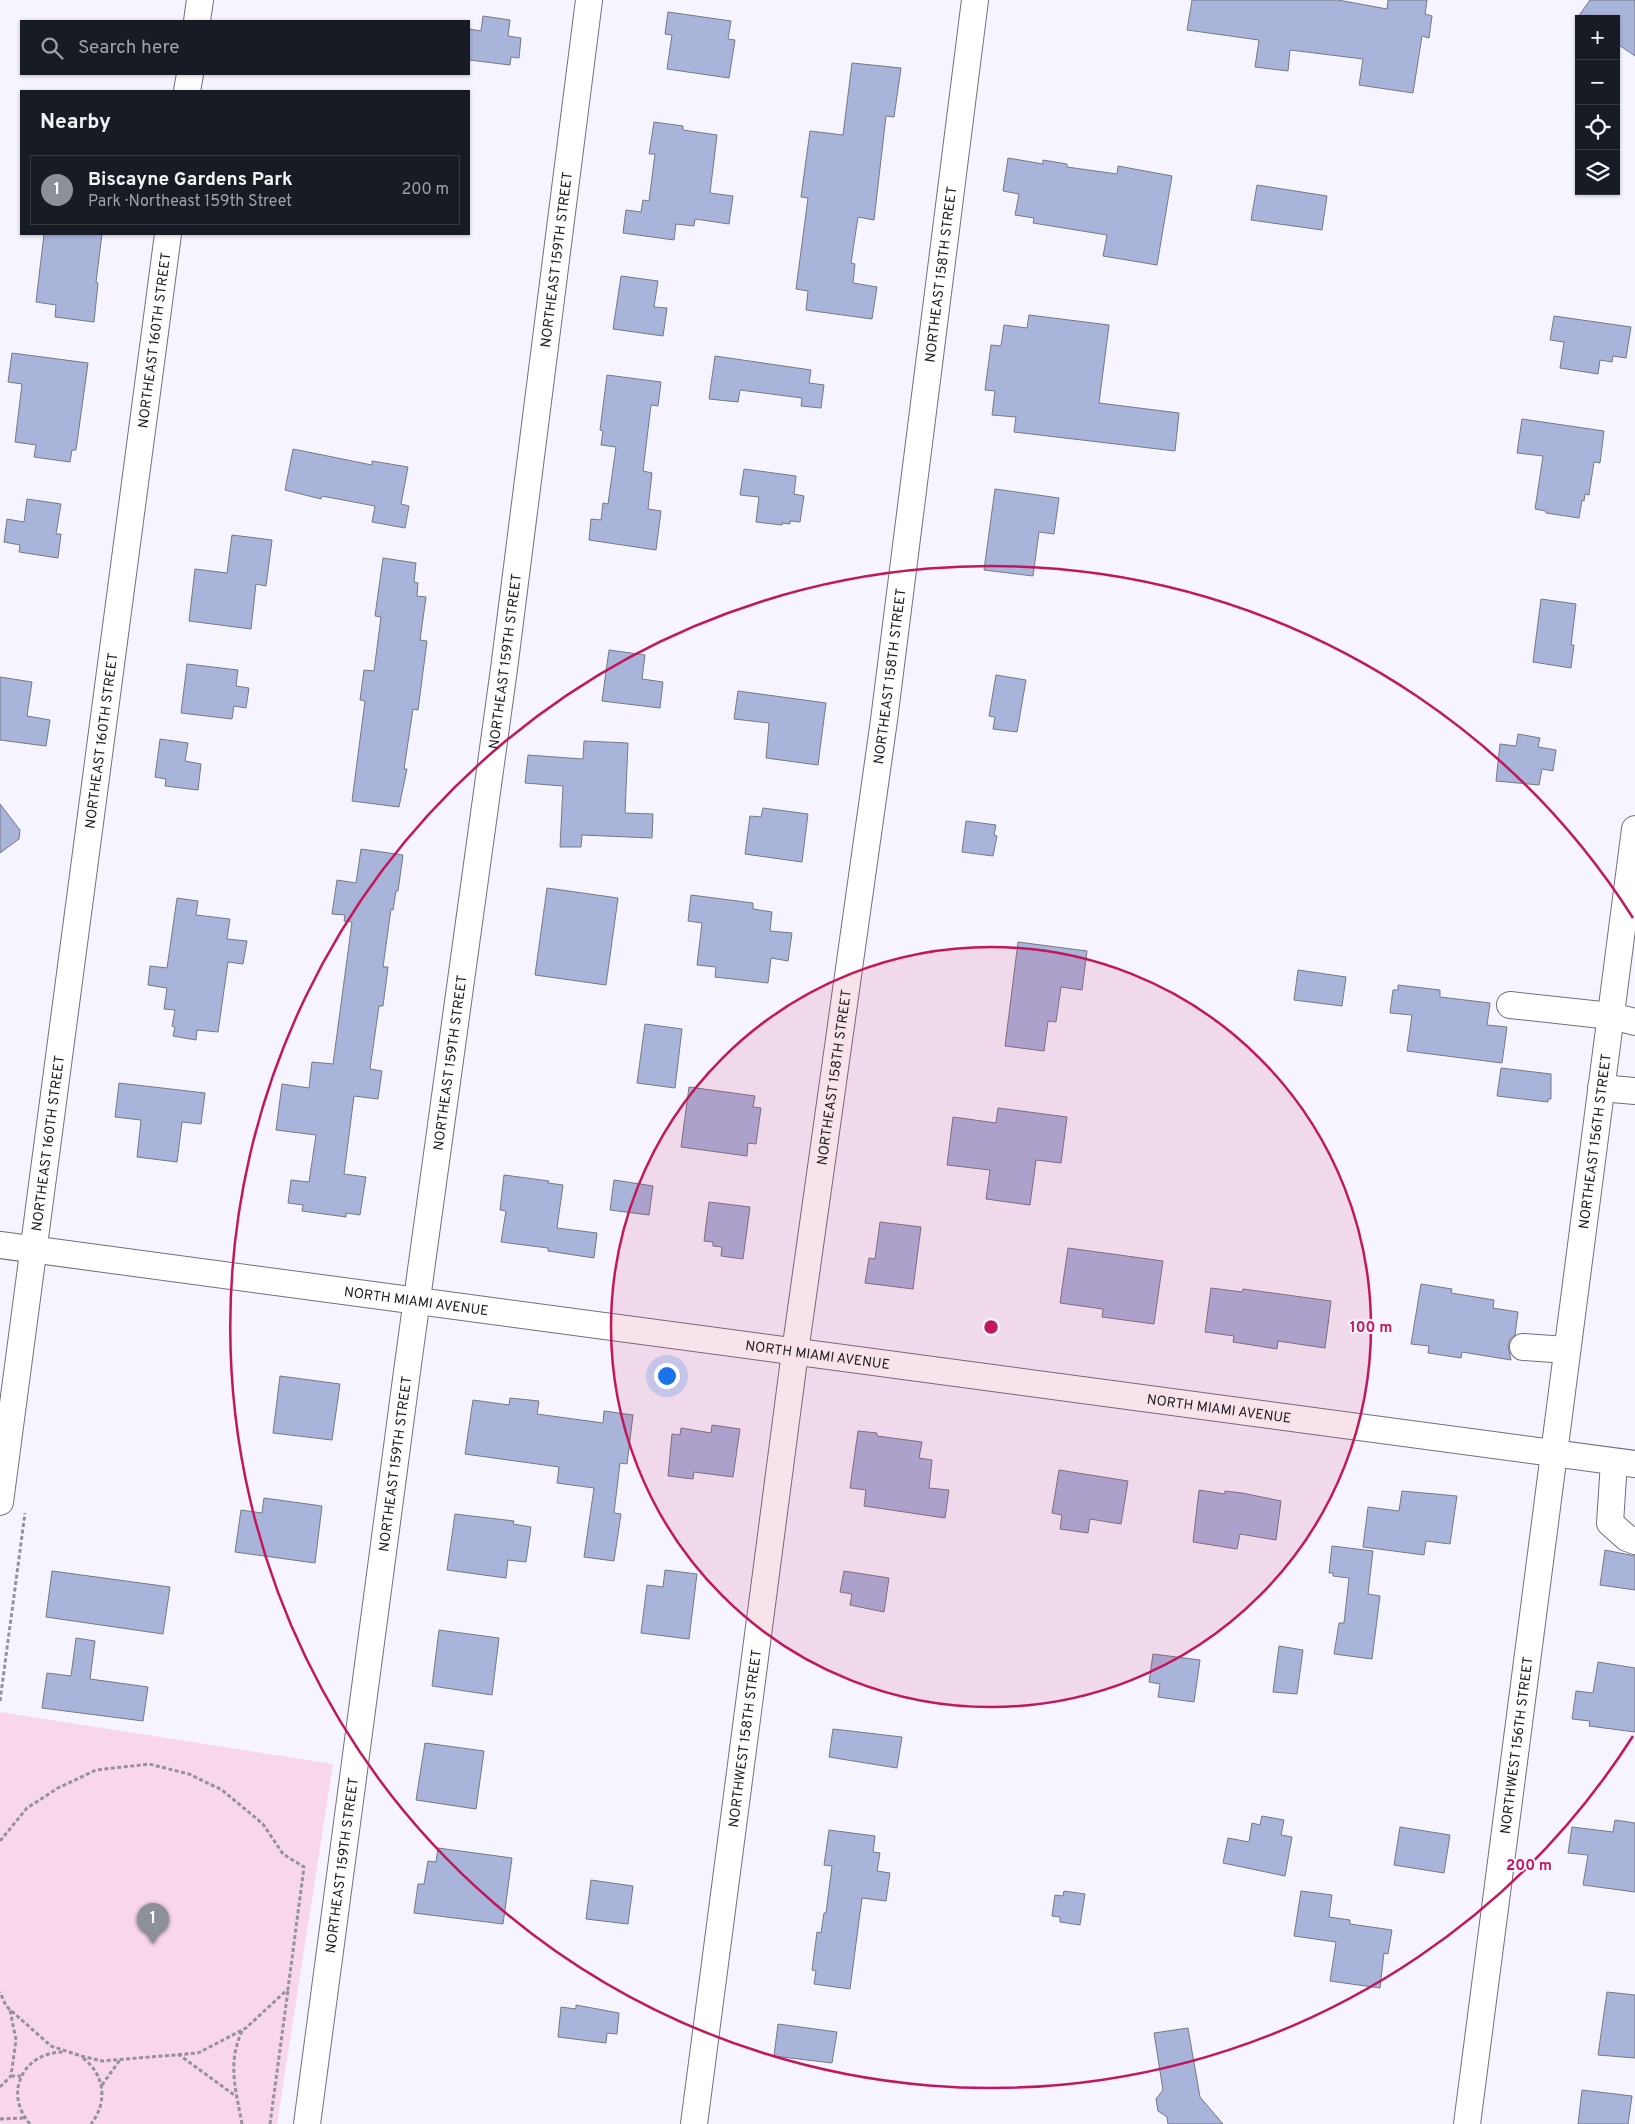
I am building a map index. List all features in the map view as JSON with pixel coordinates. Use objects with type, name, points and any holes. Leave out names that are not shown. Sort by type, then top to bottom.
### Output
[{"type":"street","points":[[197,20],[200,0]]},
{"type":"street","name":"NORTHEAST 159TH STREET","points":[[308,2124],[416,1300],[504,669],[589,0]]},
{"type":"street","name":"NORTHEAST 158TH STREET","points":[[795,1352],[884,720],[975,0]]},
{"type":"street","points":[[187,90],[190,75]]},
{"type":"street","name":"NORTHEAST 160TH STREET","points":[[0,1502],[168,235]]},
{"type":"street","name":"NORTHEAST 156TH STREET","points":[[1553,1453],[1601,1088],[1623,1019],[1635,829]]},
{"type":"street","points":[[1510,1006],[1623,1019]]},
{"type":"street","points":[[1601,1088],[1635,1091]]},
{"type":"street","name":"NORTH MIAMI AVENUE","points":[[0,1244],[1625,1463]]},
{"type":"street","points":[[1522,1347],[1566,1350]]},
{"type":"street","name":"NORTHWEST 158TH STREET","points":[[694,2124],[795,1352]]},
{"type":"street","name":"NORTHWEST 156TH STREET","points":[[1467,2124],[1553,1453]]},
{"type":"street","points":[[1625,1463],[1610,1523],[1626,1538],[1635,1541]]},
{"type":"path","points":[[0,1841],[27,1808],[58,1788],[96,1770],[149,1764],[189,1774],[222,1790],[263,1824],[283,1854],[304,1867],[270,2124]]},
{"type":"path","points":[[0,1992],[6,2006],[51,2046],[102,2061],[198,2053],[242,2030],[288,1989]]},
{"type":"path","points":[[0,2087],[11,2076],[16,2040],[10,2009]]},
{"type":"path","points":[[242,2030],[236,2044],[232,2070],[242,2124]]},
{"type":"path","points":[[30,2124],[24,2118],[18,2097],[21,2076],[27,2067],[44,2054],[67,2052]]},
{"type":"path","points":[[178,2054],[237,2097]]},
{"type":"path","points":[[81,2056],[91,2064],[98,2074],[102,2086],[101,2107],[91,2124]]},
{"type":"path","points":[[102,2086],[121,2059]]},
{"type":"path","points":[[11,2076],[21,2076]]},
{"type":"path","points":[[0,2120],[24,2118]]},
{"type":"shaded area","points":[[0,1712],[333,1764],[277,2124],[0,2124]]},
{"type":"building","points":[[1192,0],[1338,0],[1387,9],[1388,0],[1427,0],[1425,14],[1432,16],[1429,38],[1422,36],[1413,93],[1359,85],[1363,59],[1290,50],[1288,71],[1255,67],[1259,40],[1187,30]]},
{"type":"building","points":[[1590,0],[1635,0],[1635,56],[1620,46],[1620,15],[1579,15]]},
{"type":"building","points":[[668,12],[731,21],[728,39],[735,40],[729,78],[667,69],[672,35],[665,34]]},
{"type":"building","points":[[483,16],[510,20],[508,36],[521,38],[519,58],[511,57],[510,65],[470,60],[470,29],[481,31]]},
{"type":"building","points":[[852,63],[901,68],[894,117],[886,116],[874,220],[858,217],[851,263],[855,264],[853,283],[877,287],[872,319],[806,310],[808,291],[796,289],[808,198],[801,197],[810,131],[843,135]]},
{"type":"building","points":[[654,122],[683,126],[683,130],[717,135],[710,193],[733,196],[729,224],[695,219],[694,226],[676,224],[674,240],[623,233],[626,210],[641,212],[643,200],[649,201],[655,154],[649,154]]},
{"type":"building","points":[[1008,158],[1043,164],[1043,160],[1067,164],[1067,167],[1117,174],[1118,166],[1172,176],[1157,265],[1103,256],[1107,235],[1033,223],[1034,218],[1015,215],[1019,194],[1003,191]]},
{"type":"building","points":[[1257,185],[1327,196],[1322,230],[1251,220]]},
{"type":"building","points":[[44,235],[102,235],[96,282],[98,283],[94,322],[55,317],[56,305],[36,302]]},
{"type":"building","points":[[621,276],[658,281],[654,307],[667,308],[663,336],[613,329]]},
{"type":"building","points":[[1029,315],[1109,325],[1099,403],[1179,413],[1175,451],[1014,432],[1016,417],[992,415],[995,391],[985,390],[991,345],[1001,346],[1004,325],[1027,328]]},
{"type":"building","points":[[1554,316],[1631,327],[1626,358],[1613,356],[1612,362],[1600,360],[1598,374],[1560,368],[1564,342],[1550,340]]},
{"type":"building","points":[[12,353],[88,363],[76,450],[72,450],[70,462],[34,457],[36,445],[15,442],[22,384],[8,382]]},
{"type":"building","points":[[715,356],[811,370],[809,383],[824,385],[821,408],[801,406],[802,398],[740,390],[738,402],[709,399]]},
{"type":"building","points":[[607,375],[661,382],[658,406],[651,405],[643,471],[652,473],[648,509],[661,511],[656,550],[589,540],[591,519],[601,520],[603,503],[608,504],[616,447],[601,445],[603,431],[600,430]]},
{"type":"building","points":[[1522,419],[1604,431],[1600,463],[1594,462],[1589,495],[1585,494],[1584,501],[1582,500],[1579,518],[1546,513],[1546,511],[1535,509],[1543,456],[1517,453]]},
{"type":"building","points":[[293,449],[372,465],[372,461],[408,467],[401,504],[409,506],[405,528],[372,522],[375,506],[322,496],[321,499],[285,490]]},
{"type":"building","points":[[744,469],[796,476],[794,494],[804,496],[800,522],[790,521],[790,524],[782,523],[782,525],[756,522],[759,497],[740,495]]},
{"type":"building","points":[[995,489],[1059,498],[1054,534],[1039,532],[1033,576],[984,570]]},
{"type":"building","points":[[27,499],[61,504],[56,534],[61,534],[58,558],[19,552],[20,545],[4,542],[7,519],[24,522]]},
{"type":"building","points":[[232,535],[272,540],[266,586],[256,584],[251,629],[189,621],[195,569],[227,573]]},
{"type":"building","points":[[383,558],[416,563],[414,582],[418,583],[417,596],[426,597],[420,640],[427,641],[418,710],[413,709],[404,769],[407,769],[399,807],[352,801],[365,701],[360,700],[364,670],[374,671],[381,617],[375,616]]},
{"type":"building","points":[[1541,599],[1576,604],[1571,645],[1574,645],[1571,668],[1533,662]]},
{"type":"building","points":[[609,650],[645,655],[642,679],[663,682],[660,708],[602,701]]},
{"type":"building","points":[[187,664],[238,670],[236,686],[249,688],[246,708],[234,706],[232,719],[181,713]]},
{"type":"building","points":[[996,675],[1026,680],[1017,732],[993,729],[995,717],[989,716]]},
{"type":"building","points":[[0,677],[32,682],[27,716],[50,720],[46,746],[0,740]]},
{"type":"building","points":[[738,691],[826,703],[818,765],[766,758],[769,723],[734,719]]},
{"type":"building","points":[[1518,734],[1540,738],[1538,747],[1556,750],[1553,771],[1542,769],[1539,785],[1496,781],[1500,744],[1516,746]]},
{"type":"building","points":[[160,739],[188,743],[185,761],[201,764],[198,790],[165,786],[166,779],[155,777]]},
{"type":"building","points":[[584,741],[628,743],[625,813],[653,814],[652,838],[582,835],[581,847],[560,847],[563,786],[525,783],[528,755],[583,759]]},
{"type":"building","points":[[0,804],[20,830],[19,839],[0,853]]},
{"type":"building","points":[[763,808],[808,814],[802,862],[745,854],[750,816],[761,817]]},
{"type":"building","points":[[966,821],[996,825],[994,835],[997,836],[993,856],[962,852]]},
{"type":"building","points":[[361,849],[403,855],[398,891],[396,891],[393,910],[391,909],[383,967],[388,967],[383,1006],[379,1006],[370,1069],[382,1071],[378,1099],[354,1096],[344,1174],[366,1177],[360,1215],[346,1213],[346,1217],[302,1211],[303,1205],[288,1203],[291,1180],[309,1182],[316,1135],[276,1130],[282,1084],[309,1088],[312,1062],[333,1064],[352,922],[344,921],[345,915],[332,914],[337,880],[356,883]]},
{"type":"building","points":[[547,888],[618,898],[606,985],[535,975]]},
{"type":"building","points":[[691,895],[753,903],[753,909],[772,912],[770,931],[792,933],[788,961],[771,958],[768,983],[715,977],[716,967],[697,965],[702,923],[688,921]]},
{"type":"building","points":[[177,898],[198,901],[196,915],[230,919],[227,939],[247,941],[243,964],[228,962],[218,1032],[197,1030],[196,1040],[173,1036],[175,1027],[172,1026],[175,1010],[164,1009],[167,988],[148,985],[150,966],[167,968]]},
{"type":"building","points":[[1018,942],[1087,951],[1082,990],[1061,987],[1056,1022],[1048,1021],[1044,1051],[1005,1046]]},
{"type":"building","points":[[1298,970],[1346,977],[1342,1006],[1294,1000]]},
{"type":"building","points":[[1398,985],[1440,990],[1440,997],[1490,1003],[1487,1025],[1507,1027],[1502,1063],[1407,1051],[1412,1015],[1390,1013],[1393,990],[1398,990]]},
{"type":"building","points":[[645,1024],[682,1029],[675,1088],[637,1083]]},
{"type":"building","points":[[1501,1068],[1551,1074],[1551,1099],[1548,1099],[1548,1102],[1497,1096]]},
{"type":"building","points":[[119,1083],[205,1093],[201,1124],[182,1122],[177,1162],[137,1157],[141,1120],[115,1117]]},
{"type":"building","points":[[689,1087],[755,1096],[753,1107],[761,1108],[756,1144],[748,1143],[747,1156],[681,1147]]},
{"type":"building","points":[[998,1108],[1067,1117],[1061,1163],[1036,1160],[1030,1205],[986,1199],[990,1170],[947,1165],[953,1117],[996,1123]]},
{"type":"building","points":[[504,1175],[549,1181],[548,1183],[563,1185],[557,1228],[597,1233],[594,1258],[548,1251],[548,1248],[501,1242],[506,1211],[500,1210]]},
{"type":"building","points":[[614,1180],[653,1186],[649,1215],[610,1210]]},
{"type":"building","points":[[709,1202],[750,1207],[743,1259],[721,1256],[722,1247],[713,1246],[713,1242],[704,1241]]},
{"type":"building","points":[[880,1222],[921,1227],[913,1289],[865,1283],[869,1258],[875,1259]]},
{"type":"building","points":[[1068,1248],[1163,1261],[1154,1324],[1102,1317],[1103,1309],[1060,1303]]},
{"type":"building","points":[[1421,1284],[1452,1289],[1451,1293],[1494,1300],[1493,1308],[1518,1312],[1515,1335],[1510,1339],[1508,1346],[1511,1360],[1462,1352],[1461,1358],[1428,1353],[1429,1346],[1411,1344]]},
{"type":"building","points":[[1211,1288],[1242,1292],[1243,1289],[1331,1301],[1325,1348],[1278,1341],[1277,1349],[1233,1342],[1234,1336],[1205,1332]]},
{"type":"building","points":[[280,1376],[340,1384],[332,1440],[273,1433]]},
{"type":"building","points":[[510,1398],[539,1401],[537,1414],[603,1423],[604,1411],[633,1415],[627,1464],[620,1463],[614,1513],[621,1514],[614,1561],[584,1557],[594,1488],[557,1483],[559,1467],[465,1454],[473,1400],[509,1405]]},
{"type":"building","points":[[712,1425],[740,1429],[733,1477],[694,1472],[693,1479],[668,1476],[672,1434],[680,1435],[681,1428],[711,1433]]},
{"type":"building","points":[[858,1431],[877,1433],[877,1436],[922,1442],[919,1458],[932,1460],[929,1488],[949,1490],[945,1518],[864,1506],[866,1490],[850,1488]]},
{"type":"building","points":[[1059,1470],[1128,1481],[1121,1524],[1090,1519],[1088,1533],[1060,1529],[1062,1515],[1052,1513]]},
{"type":"building","points":[[1199,1490],[1225,1494],[1225,1491],[1242,1493],[1281,1501],[1276,1540],[1240,1534],[1237,1549],[1193,1542]]},
{"type":"building","points":[[1402,1491],[1457,1496],[1450,1544],[1426,1541],[1424,1555],[1363,1547],[1368,1507],[1399,1511]]},
{"type":"building","points":[[264,1498],[322,1506],[315,1563],[235,1552],[241,1510],[262,1513]]},
{"type":"building","points":[[455,1514],[514,1521],[513,1524],[531,1527],[526,1562],[508,1560],[506,1578],[447,1570]]},
{"type":"building","points":[[1332,1546],[1373,1551],[1368,1594],[1380,1596],[1372,1659],[1334,1654],[1339,1623],[1344,1623],[1349,1578],[1333,1576],[1333,1573],[1329,1573]]},
{"type":"building","points":[[1605,1550],[1635,1556],[1635,1590],[1600,1585]]},
{"type":"building","points":[[665,1570],[697,1574],[689,1639],[641,1633],[647,1585],[663,1587]]},
{"type":"building","points":[[52,1571],[170,1587],[163,1634],[46,1617]]},
{"type":"building","points":[[844,1571],[889,1578],[884,1612],[850,1605],[852,1594],[840,1592]]},
{"type":"building","points":[[439,1630],[499,1638],[492,1695],[432,1686]]},
{"type":"building","points":[[76,1638],[95,1641],[90,1679],[148,1687],[143,1721],[42,1708],[47,1673],[71,1676]]},
{"type":"building","points":[[1279,1646],[1303,1650],[1297,1694],[1273,1692]]},
{"type":"building","points":[[1153,1654],[1200,1660],[1194,1702],[1158,1697],[1160,1684],[1149,1682]]},
{"type":"building","points":[[1598,1662],[1635,1668],[1635,1732],[1589,1726],[1590,1721],[1572,1719],[1576,1691],[1593,1693]]},
{"type":"building","points":[[833,1729],[902,1737],[897,1768],[829,1757]]},
{"type":"building","points":[[425,1743],[484,1751],[476,1809],[416,1800]]},
{"type":"building","points":[[1262,1816],[1284,1820],[1281,1835],[1292,1837],[1285,1876],[1223,1863],[1228,1838],[1249,1842],[1252,1823],[1260,1825]]},
{"type":"building","points":[[1615,1820],[1635,1823],[1635,1892],[1583,1885],[1588,1855],[1568,1853],[1572,1827],[1613,1832]]},
{"type":"building","points":[[1400,1827],[1450,1835],[1444,1873],[1394,1865]]},
{"type":"building","points":[[829,1830],[875,1836],[873,1852],[880,1853],[877,1871],[890,1873],[886,1901],[862,1898],[850,1989],[814,1984],[816,1971],[812,1970],[817,1932],[821,1933],[824,1913],[826,1913],[832,1866],[824,1865]]},
{"type":"building","points":[[438,1848],[512,1858],[503,1924],[414,1913],[418,1884],[424,1884],[428,1861],[436,1862]]},
{"type":"building","points":[[591,1880],[633,1886],[628,1924],[586,1919]]},
{"type":"building","points":[[1064,1891],[1085,1894],[1080,1925],[1060,1922],[1060,1917],[1052,1916],[1055,1895],[1063,1896]]},
{"type":"building","points":[[1301,1891],[1332,1895],[1329,1917],[1350,1920],[1350,1924],[1392,1930],[1388,1954],[1384,1953],[1380,1988],[1330,1981],[1336,1942],[1294,1936]]},
{"type":"building","points":[[1607,1992],[1635,1995],[1635,2058],[1598,2055]]},
{"type":"building","points":[[576,2005],[619,2013],[617,2034],[607,2033],[606,2043],[558,2037],[561,2007],[576,2009]]},
{"type":"building","points":[[778,2024],[837,2032],[832,2063],[774,2056]]},
{"type":"building","points":[[1188,2028],[1200,2097],[1223,2124],[1168,2124],[1167,2117],[1158,2111],[1156,2099],[1163,2090],[1154,2033]]},
{"type":"building","points":[[1582,2090],[1632,2096],[1628,2124],[1578,2124]]},
{"type":"place","name":"Biscayne Gardens Park","points":[[153,1944]]}]
